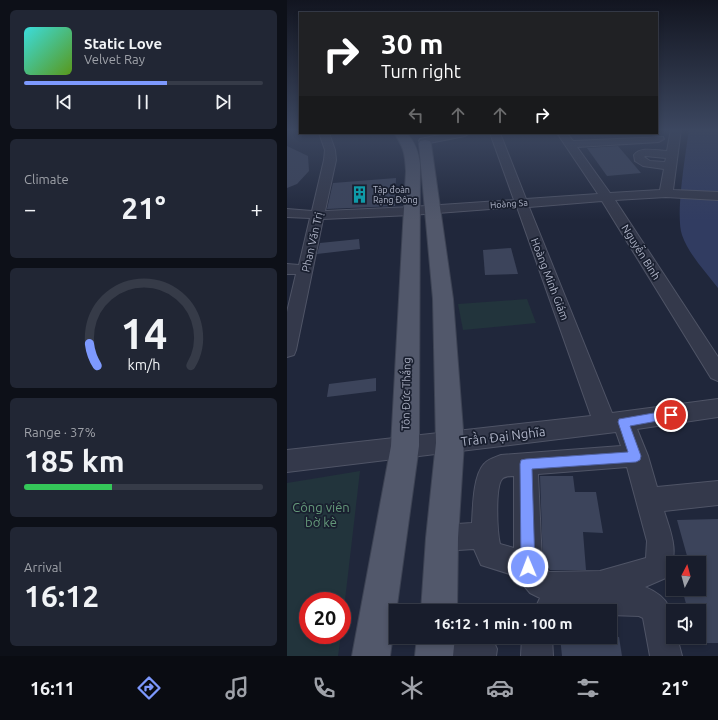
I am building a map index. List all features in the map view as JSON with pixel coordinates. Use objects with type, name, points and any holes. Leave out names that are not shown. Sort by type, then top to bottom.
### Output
[{"type":"main road","name":"Tôn Đức Thắng","points":[[413,160],[422,210],[443,299],[450,443],[442,538],[439,604]]},
{"type":"main road","name":"Tôn Đức Thắng","points":[[371,656],[405,446],[422,210],[421,160]]},
{"type":"street","name":"Phan Văn Trị","points":[[287,347],[319,215],[330,160]]},
{"type":"street","name":"Hoàng Minh Giám","points":[[505,160],[614,423],[636,456],[660,541],[661,554],[658,567],[645,573],[600,585],[544,586],[537,582],[528,567]]},
{"type":"street","name":"Nguyễn Bình","points":[[580,160],[606,197],[718,373]]},
{"type":"street","points":[[666,194],[671,160]]},
{"type":"street","name":"Hoàng Sa","points":[[287,213],[319,215],[422,210],[666,194],[718,196]]},
{"type":"street","points":[[287,269],[306,270]]},
{"type":"street","name":"Trần Đại Nghĩa","points":[[287,461],[405,446],[450,443],[614,423],[718,408]]},
{"type":"street","points":[[528,567],[523,564],[491,555],[488,551],[484,535],[486,489],[492,472],[501,466],[636,456]]},
{"type":"street","points":[[526,464],[528,567]]},
{"type":"street","points":[[648,500],[718,494]]},
{"type":"street","points":[[442,538],[484,535]]},
{"type":"street","points":[[555,604],[560,600],[644,601],[655,609],[666,656]]},
{"type":"street","points":[[537,644],[537,656]]},
{"type":"street","points":[[435,647],[483,647]]},
{"type":"green space","points":[[527,299],[536,323],[463,330],[458,304]]},
{"type":"green space","name":"Công viên bờ kè","points":[[360,471],[346,592],[299,592],[299,644],[340,644],[338,656],[287,656],[287,483]]},
{"type":"water","points":[[685,160],[718,160],[718,288],[698,263],[682,235],[680,226],[680,199]]},
{"type":"building","points":[[287,160],[308,160],[309,171],[297,184],[287,188]]},
{"type":"building","points":[[595,160],[630,160],[641,173],[607,176]]},
{"type":"building","name":"Tập đoàn Rạng Đông","points":[[396,178],[395,206],[327,209],[333,183]]},
{"type":"building","points":[[359,239],[360,249],[317,254],[320,243]]},
{"type":"building","points":[[511,248],[518,274],[485,275],[483,250]]},
{"type":"building","points":[[376,378],[376,391],[327,397],[329,384]]},
{"type":"building","points":[[540,476],[573,476],[575,492],[596,492],[603,533],[583,532],[586,570],[550,570],[543,562]]},
{"type":"building","points":[[718,519],[718,643],[706,643],[706,604],[686,604],[684,596],[706,596],[706,556],[687,556],[677,520]]},
{"type":"building","points":[[617,637],[619,637],[622,656],[562,656],[561,644],[617,644]]},
{"type":"place","name":"Tập đoàn Rạng Đông","points":[[360,195]]},
{"type":"route","points":[[528,567],[526,464],[636,456],[623,422],[671,415]]}]
